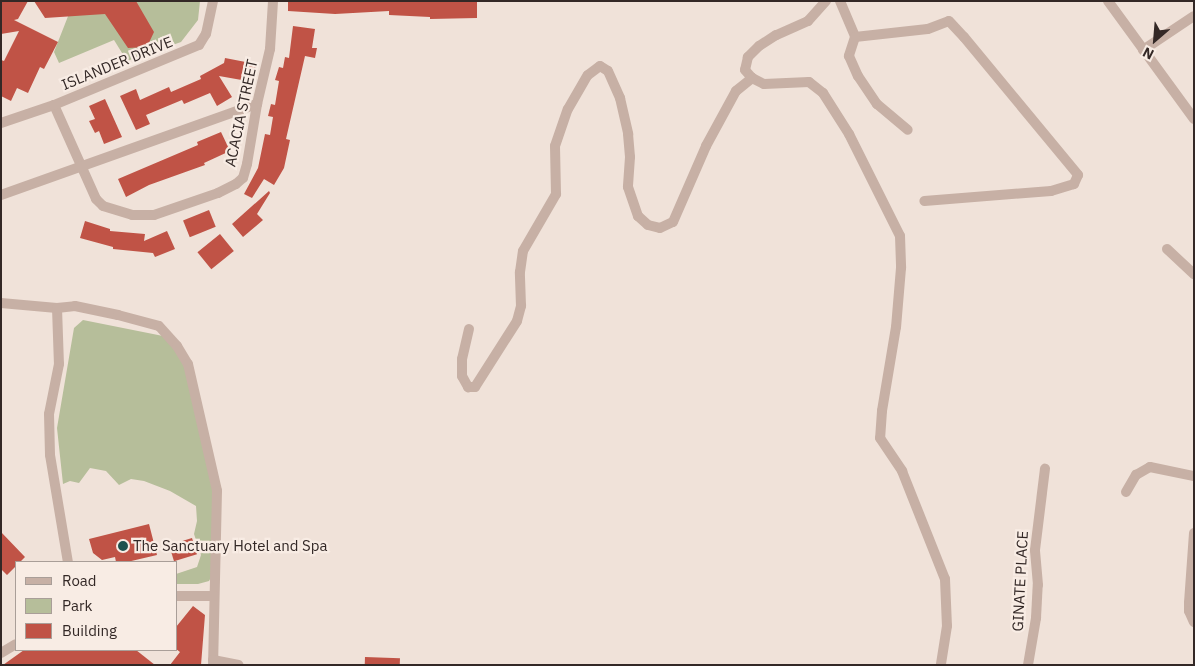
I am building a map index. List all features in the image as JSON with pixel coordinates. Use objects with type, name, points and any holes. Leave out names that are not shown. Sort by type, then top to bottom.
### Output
[{"type":"street","name":"ISLANDER DRIVE","points":[[1,123],[54,105],[198,45],[206,34],[213,1]]},
{"type":"street","name":"ACACIA STREET","points":[[54,105],[96,199],[112,210],[132,215],[154,215],[218,193],[236,184],[242,178],[247,164],[257,104],[270,49],[273,1]]},
{"type":"street","points":[[826,1],[808,21],[776,35],[759,46],[748,57],[745,70],[752,78],[764,84],[809,82],[823,93],[849,134],[900,236],[896,326],[882,411],[880,438],[902,471],[945,579],[947,626],[941,665]]},
{"type":"street","points":[[840,1],[855,37],[849,56],[858,76],[877,104],[908,130]]},
{"type":"street","points":[[1108,1],[1194,119]]},
{"type":"street","points":[[1142,50],[1194,16]]},
{"type":"street","points":[[855,37],[928,29],[948,21],[964,37],[1078,175],[1074,184],[1051,191],[924,201]]},
{"type":"street","points":[[468,329],[462,359],[462,376],[468,387],[475,388],[517,321],[521,306],[520,272],[523,251],[556,194],[555,146],[568,109],[588,75],[600,66],[608,71],[620,98],[628,134],[630,156],[628,187],[630,194],[638,216],[648,225],[660,228],[673,222],[710,138],[736,91],[752,78]]},
{"type":"street","points":[[1,195],[83,168],[257,104]]},
{"type":"street","points":[[1167,249],[1194,274]]},
{"type":"street","points":[[1,302],[57,308],[75,306],[159,326],[177,346],[188,364],[217,490],[217,580],[214,596],[213,662],[234,664]]},
{"type":"street","points":[[57,308],[60,364],[49,414],[50,455],[68,561]]},
{"type":"street","points":[[1126,492],[1136,475],[1150,467],[1194,476]]},
{"type":"street","name":"GINATE PLACE","points":[[1028,665],[1036,618],[1038,585],[1035,550],[1045,469]]},
{"type":"street","points":[[1194,533],[1189,603],[1189,612],[1194,622]]},
{"type":"street","points":[[178,596],[214,596]]},
{"type":"street","points":[[1,653],[15,645]]},
{"type":"green space","points":[[74,1],[200,1],[198,20],[181,42],[127,61],[114,40],[59,63],[54,52]]},
{"type":"green space","points":[[83,320],[168,337],[185,362],[216,491],[214,572],[209,581],[198,584],[178,584],[178,573],[197,567],[201,555],[194,534],[197,521],[196,506],[170,491],[144,481],[131,479],[119,485],[106,471],[90,468],[79,483],[70,481],[63,484],[57,428],[74,328]]},
{"type":"building","points":[[1,1],[28,1],[18,19],[14,20],[58,42],[44,69],[40,67],[28,93],[17,88],[11,101],[1,96],[1,60],[4,61],[19,31],[1,34]]},
{"type":"building","points":[[34,1],[136,1],[154,32],[147,47],[128,48],[105,14],[45,18]]},
{"type":"building","points":[[288,1],[477,1],[477,18],[430,19],[430,17],[389,15],[389,11],[335,14],[288,11]]},
{"type":"building","points":[[293,26],[315,29],[312,48],[317,48],[315,58],[305,56],[286,139],[290,140],[284,168],[274,185],[264,179],[252,198],[244,194],[258,168],[265,134],[270,135],[273,117],[268,116],[271,104],[275,105],[279,81],[275,80],[279,67],[283,68],[285,57],[289,58]]},
{"type":"building","points":[[225,58],[256,64],[253,82],[219,76],[232,97],[217,106],[210,93],[184,104],[182,100],[146,115],[150,124],[136,130],[120,96],[136,89],[140,100],[169,87],[171,92],[201,79],[200,76],[224,63]]},
{"type":"building","points":[[105,99],[122,137],[104,144],[99,131],[95,133],[89,121],[95,119],[89,106]]},
{"type":"building","points":[[221,132],[230,151],[204,163],[205,165],[149,185],[126,197],[118,179],[198,145],[197,142]]},
{"type":"building","points":[[269,191],[270,193],[257,214],[263,220],[243,237],[232,224]]},
{"type":"building","points":[[209,210],[216,227],[190,237],[183,220]]},
{"type":"building","points":[[85,221],[110,229],[110,231],[145,234],[144,241],[167,231],[175,249],[155,257],[153,253],[113,249],[113,247],[80,238]]},
{"type":"building","points":[[220,234],[234,251],[211,269],[197,252]]},
{"type":"building","name":"The Sanctuary Hotel and Spa","points":[[149,524],[157,555],[131,561],[116,561],[115,557],[102,560],[93,553],[89,539]]},
{"type":"building","points":[[1,532],[25,557],[21,561],[15,561],[15,567],[7,575],[1,569]]},
{"type":"building","points":[[192,538],[197,554],[174,561],[169,545]]},
{"type":"building","points":[[193,606],[205,615],[201,665],[170,665],[180,652],[178,650],[178,625]]},
{"type":"building","points":[[23,651],[137,651],[155,665],[3,665]]},
{"type":"building","points":[[365,657],[400,658],[400,665],[365,665]]},
{"type":"place","name":"The Sanctuary Hotel and Spa","points":[[123,546]]}]
